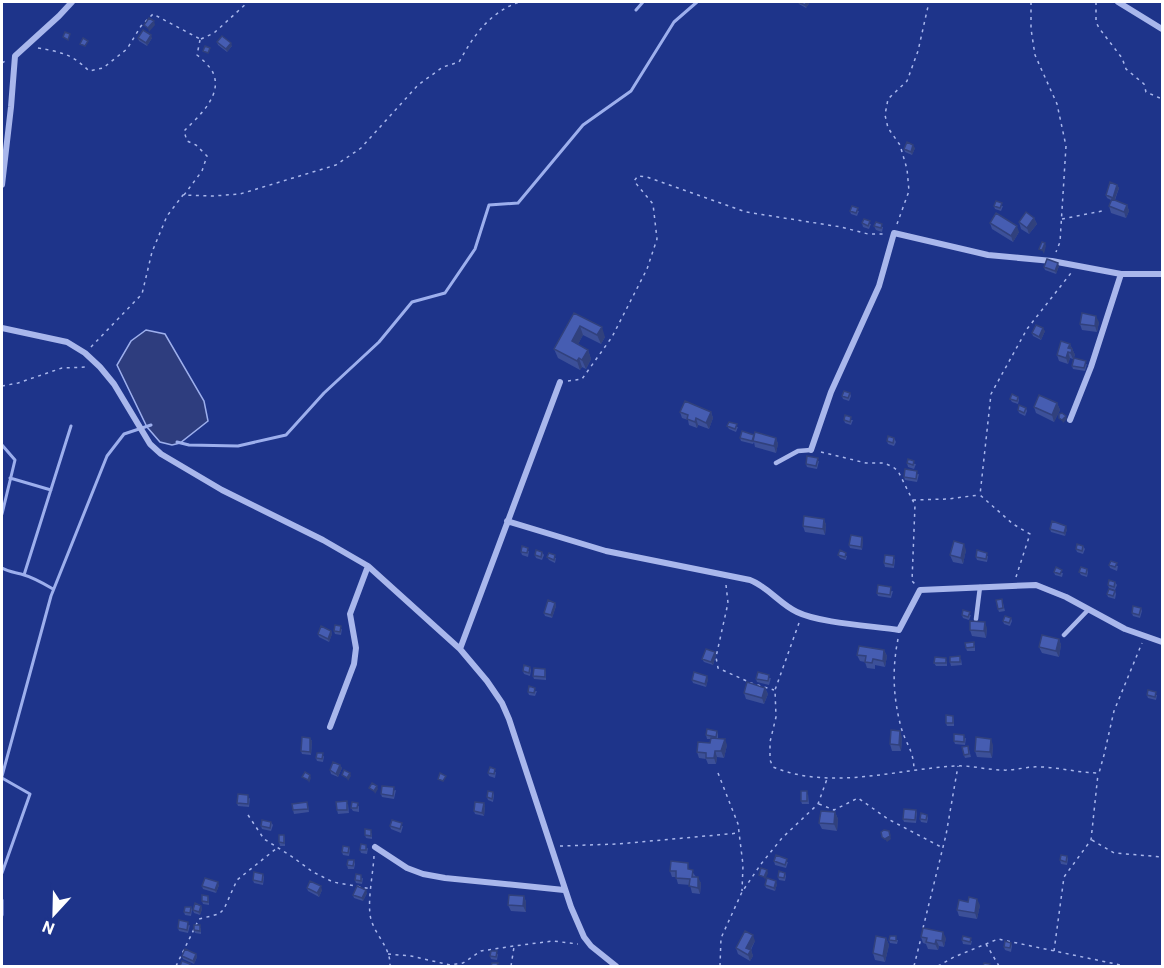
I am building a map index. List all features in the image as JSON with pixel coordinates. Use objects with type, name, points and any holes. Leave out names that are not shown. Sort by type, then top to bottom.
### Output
[{"type":"street","points":[[2,185],[15,56],[72,2]]},
{"type":"street","points":[[1118,2],[1162,29]]},
{"type":"street","points":[[811,450],[831,392],[879,286],[894,233],[988,255],[1052,261],[1121,274],[1162,274]]},
{"type":"street","points":[[1070,420],[1091,367],[1121,274]]},
{"type":"street","points":[[2,328],[67,342],[85,353],[114,384],[150,444],[161,454],[222,490],[323,540],[368,566],[460,649],[487,681],[509,718],[564,890],[584,937],[591,946],[616,966]]},
{"type":"street","points":[[460,649],[560,382]]},
{"type":"street","points":[[507,521],[606,551],[757,583],[802,615],[899,630],[920,590],[1013,585],[1046,587],[1088,610],[1145,637],[1162,642]]},
{"type":"street","points":[[330,727],[354,664],[356,648],[350,614],[368,566]]},
{"type":"street","points":[[375,847],[407,868],[423,874],[564,890]]},
{"type":"lane","points":[[776,463],[798,451],[811,450]]},
{"type":"lane","points":[[976,619],[980,587]]},
{"type":"lane","points":[[1064,635],[1088,610]]},
{"type":"path","points":[[200,39],[214,33],[248,2]]},
{"type":"path","points":[[183,195],[240,194],[336,165],[361,148],[418,85],[443,67],[459,62],[472,38],[490,17],[506,6],[519,2]]},
{"type":"path","points":[[560,382],[582,379],[612,337],[646,269],[657,239],[653,204],[634,181],[638,176],[647,177],[746,213],[842,227],[868,234],[894,233],[909,191],[907,169],[900,145],[888,128],[885,115],[888,99],[907,81],[915,61],[929,2]]},
{"type":"path","points":[[1031,2],[1031,29],[1035,55],[1057,104],[1066,146],[1060,242],[1052,261]]},
{"type":"path","points":[[1096,2],[1096,22],[1122,58],[1126,69],[1144,84],[1146,92],[1162,99]]},
{"type":"path","points":[[26,45],[76,58],[89,71],[103,68],[127,49],[141,26],[153,14],[200,39]]},
{"type":"path","points":[[85,353],[142,294],[152,252],[167,216],[202,171],[207,156],[196,145],[187,141],[184,131],[214,97],[215,85],[212,70],[197,55],[200,39]]},
{"type":"path","points":[[1061,219],[1102,211]]},
{"type":"path","points":[[980,495],[991,394],[1027,329],[1077,266]]},
{"type":"path","points":[[2,386],[62,368],[100,367]]},
{"type":"path","points":[[811,450],[866,463],[884,463],[898,471],[915,505],[912,581],[920,590]]},
{"type":"path","points":[[913,500],[980,495],[1013,524],[1030,534],[1013,585]]},
{"type":"path","points":[[725,576],[728,603],[716,657],[718,668],[751,683],[775,690]]},
{"type":"path","points":[[802,615],[775,690],[776,717],[770,742],[770,760],[774,768],[804,777],[828,778],[849,778],[958,766],[1003,770],[1036,766],[1082,773],[1099,773]]},
{"type":"path","points":[[899,630],[893,664],[893,681],[902,730],[914,755],[914,771]]},
{"type":"path","points":[[1054,951],[1064,878],[1091,840],[1099,773],[1114,711],[1145,637]]},
{"type":"path","points":[[914,966],[943,848],[958,766]]},
{"type":"path","points":[[718,773],[738,824],[743,865],[742,892]]},
{"type":"path","points":[[720,966],[722,938],[742,892],[782,838],[818,804],[828,778]]},
{"type":"path","points":[[818,804],[834,810],[858,798],[888,819],[943,848]]},
{"type":"path","points":[[248,815],[257,832],[264,839],[313,872],[333,882],[372,889]]},
{"type":"path","points":[[550,846],[618,844],[739,833]]},
{"type":"path","points":[[1091,840],[1114,853],[1162,857]]},
{"type":"path","points":[[375,847],[370,914],[375,930],[388,954],[390,966]]},
{"type":"path","points":[[176,966],[199,919],[219,914],[225,909],[237,880],[278,848]]},
{"type":"path","points":[[938,966],[998,939],[1125,966]]},
{"type":"path","points":[[388,954],[411,956],[450,965],[463,963],[481,951],[514,946],[553,941],[591,946]]},
{"type":"path","points":[[985,943],[999,966]]},
{"type":"path","points":[[511,966],[514,946]]},
{"type":"water","points":[[146,330],[165,334],[204,401],[208,421],[180,443],[172,445],[160,442],[147,427],[117,365],[131,341]]},
{"type":"building","points":[[149,18],[154,21],[148,28],[144,25]]},
{"type":"building","points":[[143,30],[151,35],[146,43],[138,38]]},
{"type":"building","points":[[65,32],[70,34],[68,40],[63,37]]},
{"type":"building","points":[[222,36],[231,43],[226,49],[217,42]]},
{"type":"building","points":[[83,38],[88,41],[85,46],[80,44]]},
{"type":"building","points":[[205,46],[210,48],[208,53],[203,51]]},
{"type":"building","points":[[907,142],[913,145],[911,152],[904,149]]},
{"type":"building","points":[[1110,182],[1117,185],[1113,198],[1106,195]]},
{"type":"building","points":[[1112,199],[1127,205],[1124,212],[1109,206]]},
{"type":"building","points":[[996,201],[1002,203],[1000,208],[994,206]]},
{"type":"building","points":[[852,206],[858,208],[856,213],[850,211]]},
{"type":"building","points":[[1026,212],[1034,218],[1027,228],[1019,222]]},
{"type":"building","points":[[996,213],[1017,226],[1011,236],[990,223]]},
{"type":"building","points":[[864,219],[870,221],[868,226],[862,223]]},
{"type":"building","points":[[876,222],[882,224],[881,228],[874,226]]},
{"type":"building","points":[[1042,242],[1045,243],[1042,250],[1039,249]]},
{"type":"building","points":[[1047,259],[1058,263],[1055,271],[1044,267]]},
{"type":"building","points":[[574,313],[602,327],[597,335],[580,326],[572,341],[588,350],[582,360],[579,358],[577,361],[554,349]]},
{"type":"building","points":[[1082,313],[1096,316],[1095,326],[1080,324]]},
{"type":"building","points":[[1036,325],[1043,328],[1039,337],[1032,333]]},
{"type":"building","points":[[1061,341],[1070,344],[1068,348],[1072,349],[1066,358],[1057,355]]},
{"type":"building","points":[[1074,358],[1086,361],[1084,368],[1072,366]]},
{"type":"building","points":[[844,391],[850,393],[848,398],[842,396]]},
{"type":"building","points":[[1012,394],[1018,397],[1017,401],[1010,399]]},
{"type":"building","points":[[1039,395],[1057,403],[1052,415],[1034,407]]},
{"type":"building","points":[[685,401],[711,412],[706,423],[696,418],[695,422],[687,419],[688,415],[680,412]]},
{"type":"building","points":[[1019,405],[1026,408],[1024,413],[1018,410]]},
{"type":"building","points":[[1059,414],[1066,416],[1062,420]]},
{"type":"building","points":[[845,415],[851,417],[850,422],[844,420]]},
{"type":"building","points":[[729,422],[737,424],[735,429],[727,426]]},
{"type":"building","points":[[742,431],[754,435],[752,441],[740,438]]},
{"type":"building","points":[[755,432],[776,438],[774,446],[753,441]]},
{"type":"building","points":[[888,436],[894,438],[893,443],[887,441]]},
{"type":"building","points":[[807,456],[818,458],[816,466],[806,464]]},
{"type":"building","points":[[908,459],[914,461],[913,465],[907,463]]},
{"type":"building","points":[[905,469],[917,471],[916,479],[904,477]]},
{"type":"building","points":[[804,516],[824,519],[823,529],[803,526]]},
{"type":"building","points":[[1052,521],[1066,526],[1064,533],[1050,529]]},
{"type":"building","points":[[851,535],[862,537],[861,547],[849,545]]},
{"type":"building","points":[[954,541],[964,544],[961,558],[950,555]]},
{"type":"building","points":[[1077,544],[1083,546],[1082,551],[1076,549]]},
{"type":"building","points":[[522,546],[528,548],[527,553],[521,552]]},
{"type":"building","points":[[536,550],[542,552],[541,557],[535,555]]},
{"type":"building","points":[[840,550],[846,553],[845,557],[838,555]]},
{"type":"building","points":[[977,550],[987,553],[986,559],[976,557]]},
{"type":"building","points":[[549,553],[555,555],[554,560],[547,557]]},
{"type":"building","points":[[885,555],[894,556],[893,565],[884,563]]},
{"type":"building","points":[[1111,561],[1117,563],[1115,567],[1109,565]]},
{"type":"building","points":[[1056,567],[1062,570],[1060,574],[1054,572]]},
{"type":"building","points":[[1081,567],[1087,569],[1086,574],[1079,572]]},
{"type":"building","points":[[1109,580],[1115,582],[1114,587],[1108,585]]},
{"type":"building","points":[[878,585],[891,587],[890,595],[877,593]]},
{"type":"building","points":[[1109,589],[1115,591],[1113,596],[1107,594]]},
{"type":"building","points":[[1002,599],[1003,608],[998,609],[996,600]]},
{"type":"building","points":[[548,600],[555,603],[551,615],[544,613]]},
{"type":"building","points":[[1133,606],[1141,608],[1139,615],[1132,613]]},
{"type":"building","points":[[963,610],[970,612],[968,617],[962,615]]},
{"type":"building","points":[[1005,616],[1011,618],[1009,623],[1003,621]]},
{"type":"building","points":[[970,621],[985,622],[984,631],[970,630]]},
{"type":"building","points":[[335,625],[341,626],[340,632],[334,631]]},
{"type":"building","points":[[321,626],[331,631],[328,639],[318,634]]},
{"type":"building","points":[[1042,635],[1059,639],[1056,651],[1039,647]]},
{"type":"building","points":[[974,642],[974,647],[966,648],[965,643]]},
{"type":"building","points":[[859,646],[884,650],[883,661],[873,659],[872,663],[865,662],[866,656],[857,655]]},
{"type":"building","points":[[706,649],[715,652],[711,662],[702,659]]},
{"type":"building","points":[[960,656],[960,662],[950,662],[950,657]]},
{"type":"building","points":[[935,657],[946,658],[946,663],[934,663]]},
{"type":"building","points":[[524,665],[530,667],[529,673],[523,671]]},
{"type":"building","points":[[534,668],[545,669],[545,677],[533,676]]},
{"type":"building","points":[[694,672],[707,676],[705,684],[692,680]]},
{"type":"building","points":[[758,672],[769,675],[768,681],[756,679]]},
{"type":"building","points":[[747,682],[765,688],[762,698],[744,693]]},
{"type":"building","points":[[529,686],[535,688],[534,693],[528,692]]},
{"type":"building","points":[[1148,690],[1156,692],[1155,697],[1147,695]]},
{"type":"building","points":[[946,715],[953,716],[953,723],[946,723]]},
{"type":"building","points":[[707,729],[717,731],[716,737],[706,735]]},
{"type":"building","points":[[891,730],[900,731],[899,745],[890,744]]},
{"type":"building","points":[[954,734],[964,735],[964,742],[954,741]]},
{"type":"building","points":[[302,737],[310,738],[310,752],[301,751]]},
{"type":"building","points":[[976,737],[991,739],[990,752],[975,751]]},
{"type":"building","points":[[711,738],[725,739],[721,751],[715,751],[714,758],[706,758],[706,753],[697,752],[698,742],[710,743]]},
{"type":"building","points":[[968,746],[969,754],[964,755],[962,747]]},
{"type":"building","points":[[317,753],[323,753],[322,759],[316,758]]},
{"type":"building","points":[[333,762],[340,765],[336,774],[330,770]]},
{"type":"building","points":[[490,767],[495,769],[494,774],[488,773]]},
{"type":"building","points":[[344,770],[350,773],[347,778],[342,775]]},
{"type":"building","points":[[305,772],[310,775],[308,780],[302,777]]},
{"type":"building","points":[[440,773],[446,776],[443,781],[438,779]]},
{"type":"building","points":[[372,783],[377,786],[374,791],[369,788]]},
{"type":"building","points":[[382,786],[394,787],[393,796],[381,794]]},
{"type":"building","points":[[488,791],[493,792],[492,799],[487,797]]},
{"type":"building","points":[[801,791],[807,791],[807,801],[801,801]]},
{"type":"building","points":[[238,794],[248,795],[248,804],[237,803]]},
{"type":"building","points":[[347,801],[347,810],[337,810],[336,802]]},
{"type":"building","points":[[307,802],[308,809],[293,810],[292,804]]},
{"type":"building","points":[[352,802],[358,803],[357,808],[351,808]]},
{"type":"building","points":[[475,802],[484,803],[482,813],[474,811]]},
{"type":"building","points":[[904,809],[916,810],[915,820],[903,819]]},
{"type":"building","points":[[821,811],[835,812],[834,824],[819,823]]},
{"type":"building","points":[[921,813],[927,815],[926,820],[920,819]]},
{"type":"building","points":[[262,820],[271,822],[270,828],[261,826]]},
{"type":"building","points":[[392,820],[402,823],[400,829],[390,826]]},
{"type":"building","points":[[365,829],[371,830],[371,836],[365,835]]},
{"type":"building","points":[[889,831],[890,836],[885,839],[881,832]]},
{"type":"building","points":[[279,835],[284,835],[284,843],[279,842]]},
{"type":"building","points":[[361,844],[366,845],[366,850],[360,850]]},
{"type":"building","points":[[343,846],[349,847],[348,853],[342,852]]},
{"type":"building","points":[[776,855],[787,859],[785,865],[774,861]]},
{"type":"building","points":[[1061,855],[1067,856],[1066,862],[1060,860]]},
{"type":"building","points":[[348,860],[354,860],[353,866],[347,865]]},
{"type":"building","points":[[671,861],[688,863],[688,869],[693,870],[692,877],[698,877],[698,888],[689,886],[690,879],[676,878],[676,871],[670,871]]},
{"type":"building","points":[[761,868],[767,870],[764,877],[759,875]]},
{"type":"building","points":[[779,871],[785,873],[784,878],[778,877]]},
{"type":"building","points":[[254,872],[263,874],[262,882],[253,880]]},
{"type":"building","points":[[356,874],[361,875],[361,881],[355,880]]},
{"type":"building","points":[[205,878],[218,882],[215,890],[202,886]]},
{"type":"building","points":[[767,878],[776,881],[774,888],[765,885]]},
{"type":"building","points":[[310,881],[321,886],[317,893],[307,888]]},
{"type":"building","points":[[357,886],[366,890],[362,898],[353,895]]},
{"type":"building","points":[[202,895],[208,896],[208,902],[202,901]]},
{"type":"building","points":[[509,895],[524,896],[523,906],[508,905]]},
{"type":"building","points":[[969,897],[977,899],[975,913],[957,910],[959,900],[968,902]]},
{"type":"building","points":[[195,903],[201,906],[199,912],[193,910]]},
{"type":"building","points":[[185,907],[191,907],[190,913],[184,912]]},
{"type":"building","points":[[179,920],[188,922],[187,930],[178,928]]},
{"type":"building","points":[[194,925],[200,925],[200,931],[194,930]]},
{"type":"building","points":[[923,928],[943,932],[942,941],[936,940],[935,944],[926,942],[927,938],[921,937]]},
{"type":"building","points":[[745,931],[753,935],[746,948],[751,950],[748,955],[736,948]]},
{"type":"building","points":[[876,936],[886,938],[883,956],[873,953]]},
{"type":"building","points":[[890,936],[896,936],[896,941],[889,940]]},
{"type":"building","points":[[963,936],[971,938],[970,942],[962,940]]},
{"type":"building","points":[[1005,941],[1011,943],[1010,948],[1004,947]]},
{"type":"building","points":[[185,949],[196,954],[193,961],[182,956]]},
{"type":"building","points":[[491,951],[497,951],[496,957],[490,956]]},
{"type":"building","points":[[182,961],[190,964],[189,966],[180,966]]},
{"type":"waterway","points":[[636,10],[643,2]]},
{"type":"waterway","points":[[177,442],[189,445],[238,446],[286,435],[324,393],[379,342],[412,302],[445,293],[475,249],[489,205],[518,203],[583,125],[631,91],[674,22],[697,2]]},
{"type":"waterway","points":[[2,776],[51,596],[107,456],[124,434],[151,425]]},
{"type":"waterway","points":[[24,575],[71,426]]},
{"type":"waterway","points":[[2,445],[15,460],[2,514]]},
{"type":"waterway","points":[[10,478],[51,490]]},
{"type":"waterway","points":[[2,568],[29,577],[53,589]]},
{"type":"waterway","points":[[2,778],[30,794],[2,873]]},
{"type":"waterway","points":[[2,900],[2,915]]}]
